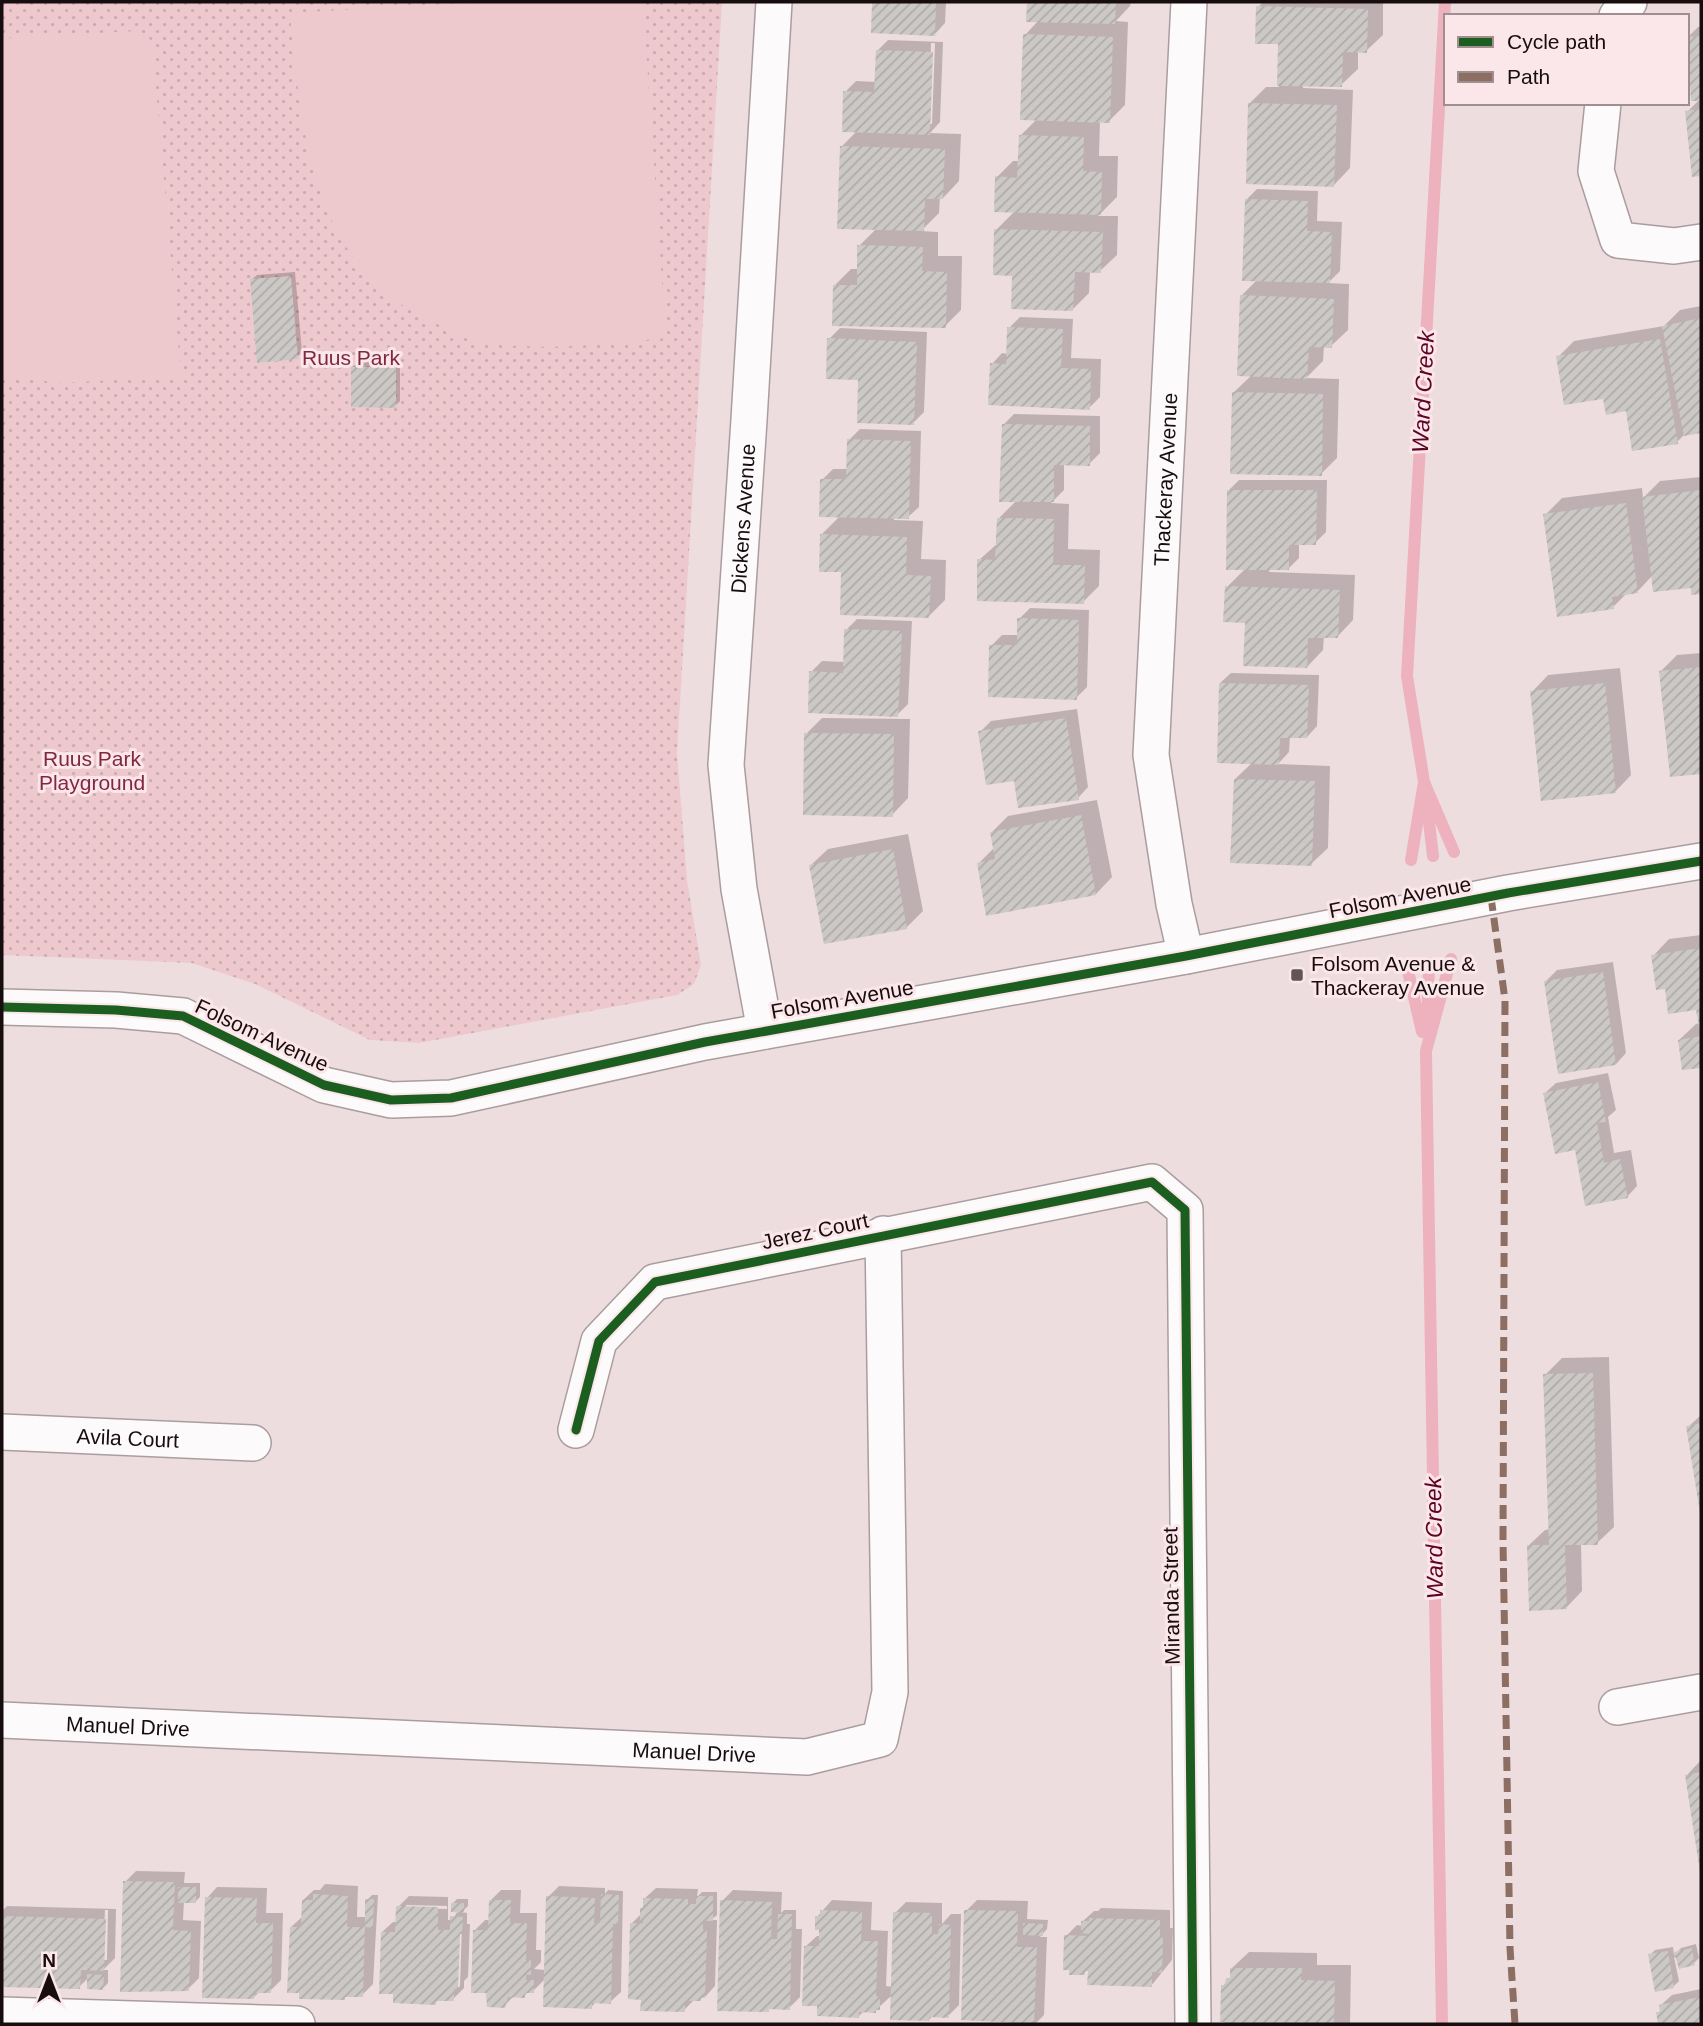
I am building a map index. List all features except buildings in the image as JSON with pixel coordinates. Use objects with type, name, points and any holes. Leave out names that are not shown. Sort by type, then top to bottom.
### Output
[{"type":"street","name":"Dickens Avenue","points":[[765,1031],[739,889],[726,765],[774,2]]},
{"type":"street","name":"Thackeray Avenue","points":[[1186,956],[1174,904],[1152,755],[1189,2]]},
{"type":"street","points":[[1603,105],[1597,171],[1618,240],[1674,246],[1701,242]]},
{"type":"street","name":"Folsom Avenue","points":[[2,1007],[116,1010],[183,1016],[324,1085],[391,1100],[451,1098],[705,1042],[1186,956],[1508,893],[1701,861]]},
{"type":"street","name":"Jerez Court","points":[[576,1430],[599,1341],[656,1282],[883,1234],[1153,1182]]},
{"type":"street","name":"Miranda Street","points":[[1153,1182],[1185,1210],[1193,2024]]},
{"type":"street","name":"Manuel Drive","points":[[2,1720],[807,1757],[880,1739],[890,1692],[883,1234]]},
{"type":"street","name":"Avila Court","points":[[2,1432],[253,1443]]},
{"type":"street","points":[[1617,1707],[1701,1692]]},
{"type":"street","points":[[2,2015],[297,2024]]},
{"type":"green space","name":"Ruus Park","points":[[2,2],[722,2],[677,753],[687,880],[701,965],[694,984],[677,995],[419,1043],[370,1040],[255,984],[192,963],[2,955]]},
{"type":"green space","points":[[484,2],[643,4],[666,338],[551,347],[504,345],[469,339],[392,298],[361,267],[337,231],[320,191],[308,148],[290,13]]},
{"type":"green space","points":[[138,31],[152,41],[181,376],[63,383],[2,377],[2,38]]},
{"type":"waterway","name":"Ward Creek","points":[[1444,14],[1445,2]]},
{"type":"waterway","name":"Ward Creek","points":[[1444,20],[1407,676],[1424,782],[1454,852]]},
{"type":"waterway","name":"Ward Creek","points":[[1411,860],[1424,782]]},
{"type":"waterway","name":"Ward Creek","points":[[1426,796],[1433,856]]},
{"type":"waterway","name":"Ward Creek","points":[[1442,2024],[1426,1051],[1451,959]]},
{"type":"waterway","name":"Ward Creek","points":[[1427,1030],[1429,963]]},
{"type":"waterway","name":"Ward Creek","points":[[1407,967],[1422,1032]]},
{"type":"marked path","points":[[1491,897],[1505,1000],[1503,1541],[1510,1948],[1515,2024]]},
{"type":"cycle path","points":[[2,1007],[116,1010],[183,1016],[324,1085],[391,1100],[451,1098],[705,1042],[1186,956],[1508,893],[1701,861]]},
{"type":"cycle path","points":[[576,1430],[599,1341],[655,1282],[1152,1182],[1185,1210],[1193,2024]]},
{"type":"place","name":"Folsom Avenue & Thackeray Avenue","points":[[1297,975]]},
{"type":"park label","name":"Ruus Park Playground","points":[[92,770]]}]
